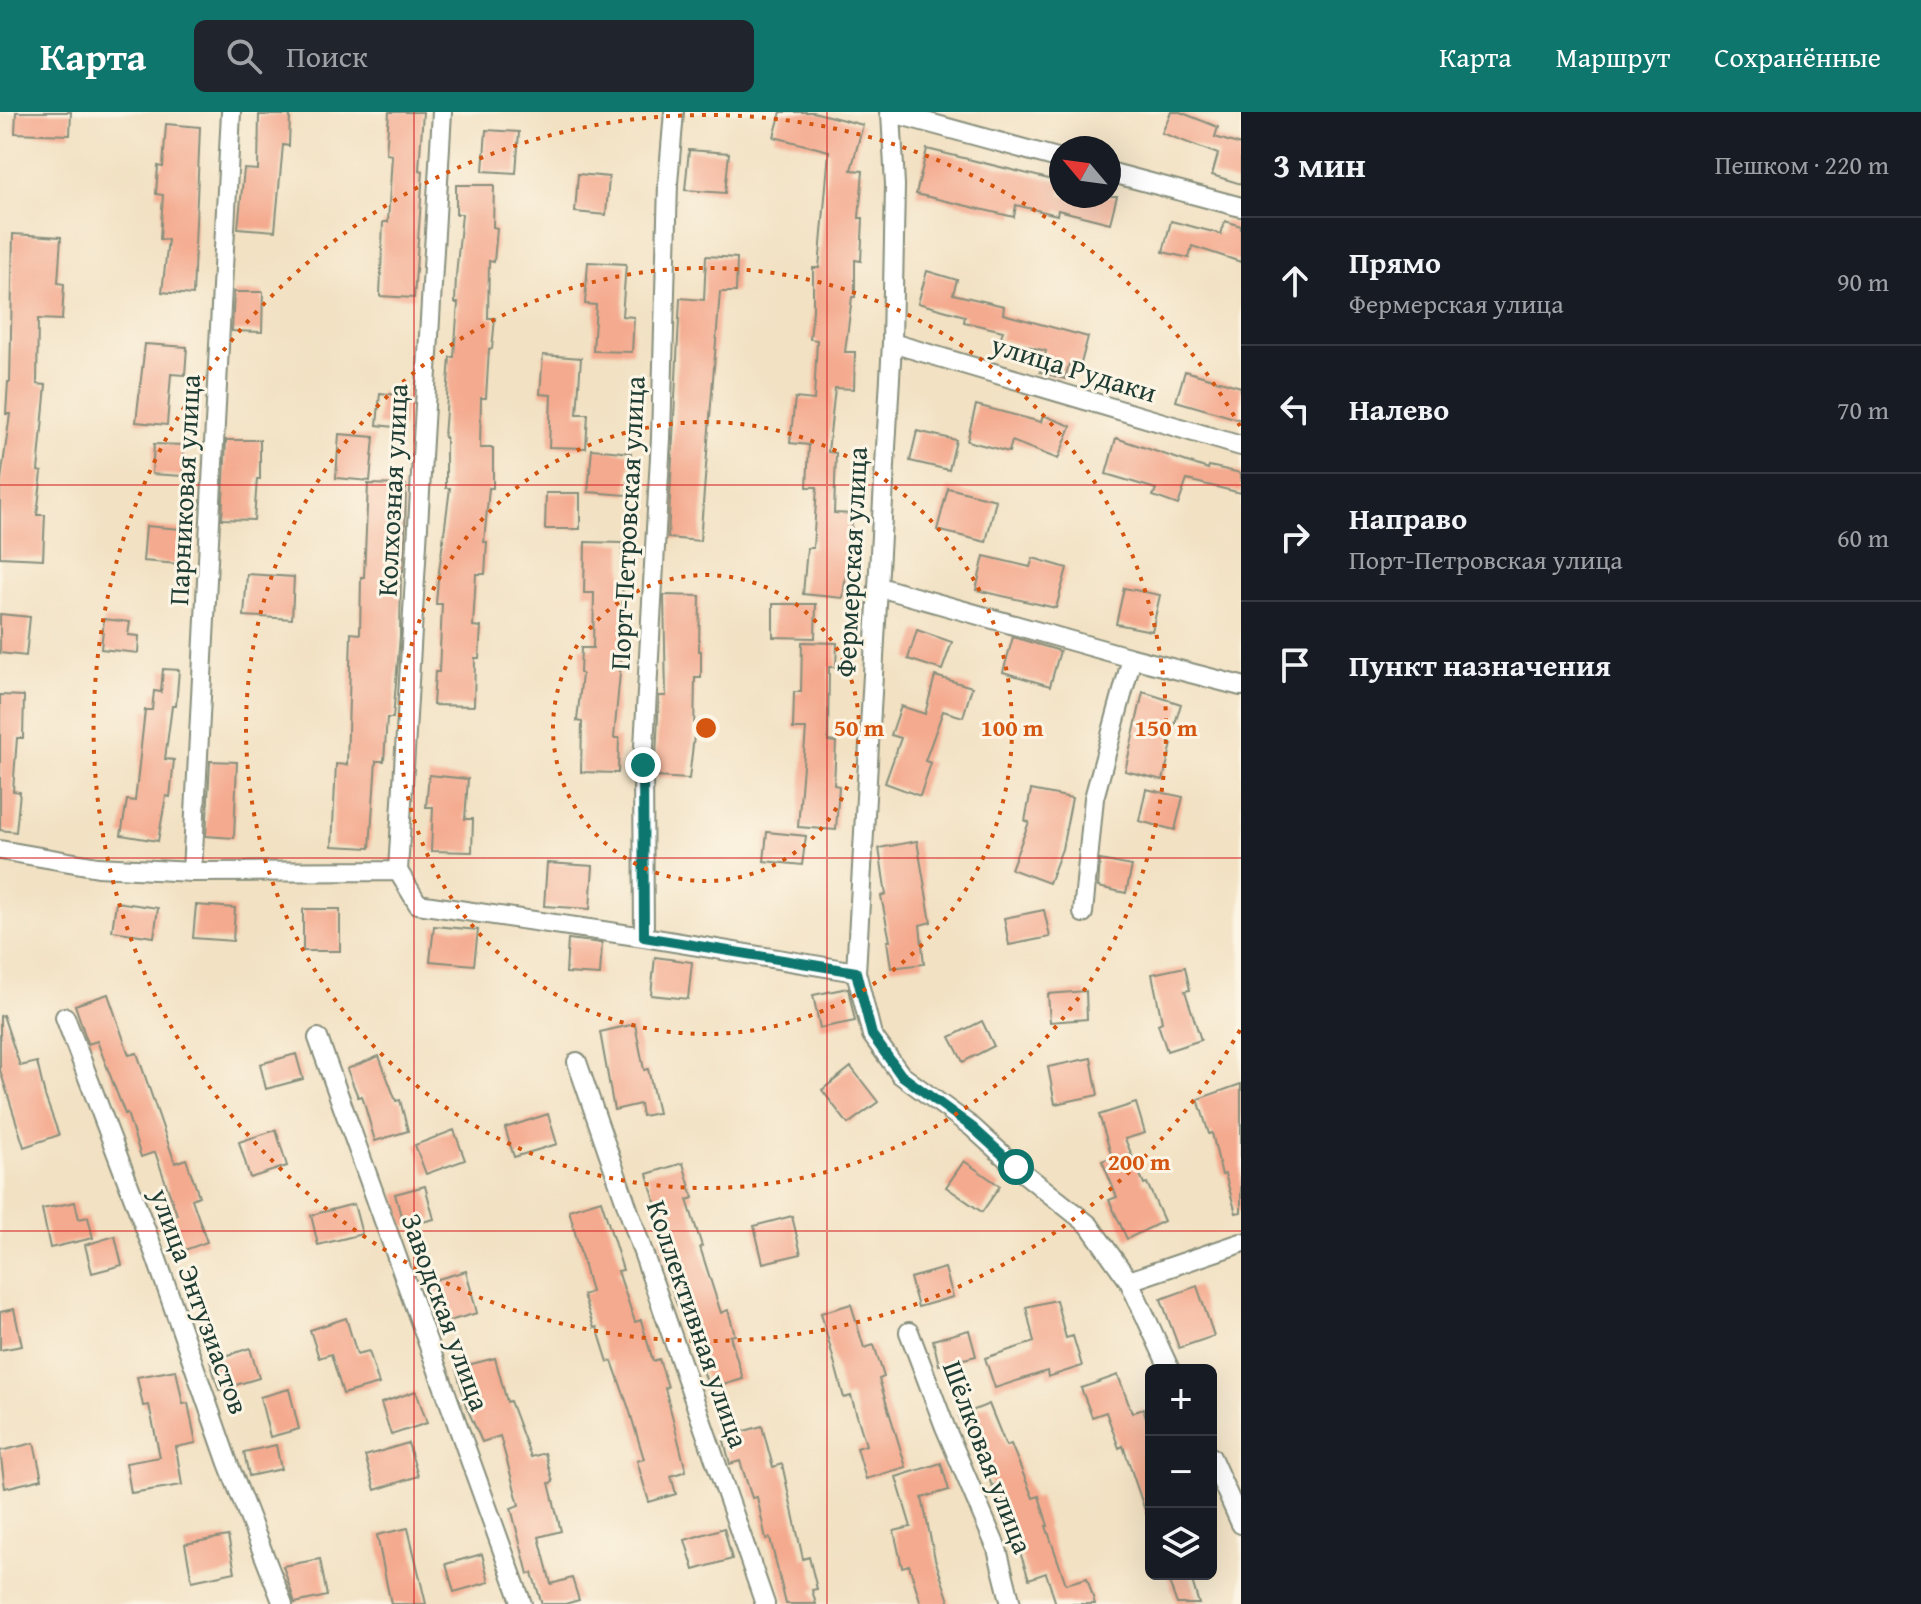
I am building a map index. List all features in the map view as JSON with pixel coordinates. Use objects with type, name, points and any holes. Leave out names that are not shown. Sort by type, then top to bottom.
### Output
[{"type":"street","name":"Парниковая улица","points":[[192,872],[231,112]]},
{"type":"street","name":"Колхозная улица","points":[[398,871],[442,112]]},
{"type":"street","name":"Порт-Петровская улица","points":[[644,937],[643,765],[661,438],[668,183],[674,112]]},
{"type":"street","points":[[890,112],[1049,156]]},
{"type":"street","name":"Фермерская улица","points":[[890,112],[895,185],[892,343],[856,972],[872,1035],[901,1075],[972,1127],[1016,1167],[1089,1225],[1129,1281],[1167,1364]]},
{"type":"street","points":[[1121,175],[1241,207]]},
{"type":"street","name":"улица Рудаки","points":[[892,343],[1241,446]]},
{"type":"street","points":[[879,587],[1241,686]]},
{"type":"street","points":[[1083,913],[1094,798],[1132,658]]},
{"type":"street","points":[[0,850],[98,867],[192,872],[398,871],[418,904],[856,972]]},
{"type":"street","name":"улица Энтузиастов","points":[[65,1017],[156,1257],[228,1463],[283,1604]]},
{"type":"street","name":"Заводская улица","points":[[318,1038],[522,1604]]},
{"type":"street","name":"Коллективная улица","points":[[577,1062],[765,1604]]},
{"type":"street","points":[[1129,1281],[1241,1243]]},
{"type":"street","name":"Шёлковая улица","points":[[909,1332],[997,1549],[1011,1604]]},
{"type":"street","points":[[1217,1466],[1234,1490],[1241,1524]]},
{"type":"building","points":[[16,112],[71,112],[70,135],[15,133]]},
{"type":"building","points":[[389,112],[423,112],[419,170],[423,171],[414,298],[380,296],[383,222],[388,222],[392,155],[386,154]]},
{"type":"building","points":[[781,112],[813,112],[863,125],[851,170],[863,171],[859,218],[863,218],[861,261],[855,260],[855,297],[852,297],[845,352],[855,352],[854,389],[835,388],[828,452],[836,453],[834,513],[853,514],[843,598],[803,594],[807,548],[813,548],[817,487],[807,487],[809,445],[790,443],[795,398],[814,400],[817,340],[810,339],[813,268],[819,268],[829,151],[774,137]]},
{"type":"building","points":[[1171,112],[1180,112],[1218,127],[1215,137],[1241,145],[1241,184],[1212,175],[1218,154],[1162,133]]},
{"type":"building","points":[[259,115],[290,115],[289,146],[283,145],[275,231],[238,228],[244,169],[258,170]]},
{"type":"building","points":[[166,124],[200,127],[193,295],[162,292],[168,240],[160,239],[163,195],[156,194],[158,166],[163,167]]},
{"type":"building","points":[[486,130],[519,132],[516,173],[483,171]]},
{"type":"building","points":[[927,149],[1049,179],[1049,208],[1114,208],[1110,223],[1058,210],[1057,215],[1016,205],[1014,217],[916,194]]},
{"type":"building","points":[[689,150],[729,153],[725,193],[685,190]]},
{"type":"building","points":[[578,174],[609,177],[606,215],[575,212]]},
{"type":"building","points":[[456,185],[494,185],[493,227],[497,228],[494,262],[489,261],[488,318],[495,318],[492,349],[489,349],[486,398],[481,398],[480,448],[493,448],[493,488],[489,488],[484,542],[487,542],[485,574],[476,574],[473,626],[481,627],[479,658],[475,658],[474,706],[433,705],[435,672],[439,672],[442,604],[436,604],[450,488],[446,488],[444,437],[458,303],[455,303],[456,276],[462,214],[456,214]]},
{"type":"building","points":[[1171,221],[1221,234],[1225,221],[1241,226],[1241,262],[1192,246],[1189,258],[1163,252]]},
{"type":"building","points":[[13,234],[61,237],[58,283],[64,284],[62,320],[38,319],[37,384],[46,385],[37,515],[45,515],[43,559],[0,557],[0,487],[10,414],[6,414],[10,382]]},
{"type":"building","points":[[706,256],[737,258],[736,292],[720,292],[700,541],[668,538],[680,298],[704,300]]},
{"type":"building","points":[[588,262],[626,264],[622,316],[634,317],[632,352],[593,351],[596,305],[585,304]]},
{"type":"building","points":[[927,271],[957,280],[953,294],[1004,306],[1003,314],[1088,337],[1080,367],[1069,364],[1065,379],[1040,372],[1046,351],[1000,339],[1003,331],[964,322],[965,316],[918,303]]},
{"type":"building","points":[[234,292],[263,292],[262,332],[232,331]]},
{"type":"building","points":[[145,344],[187,347],[185,375],[171,374],[167,425],[136,422]]},
{"type":"building","points":[[543,355],[581,358],[577,414],[588,414],[586,448],[549,447],[551,395],[540,394]]},
{"type":"building","points":[[1185,371],[1241,387],[1241,420],[1176,401]]},
{"type":"building","points":[[380,393],[406,396],[403,428],[377,425]]},
{"type":"building","points":[[976,405],[1041,422],[1043,415],[1071,426],[1058,459],[1012,441],[1009,452],[967,441]]},
{"type":"building","points":[[917,431],[956,440],[949,470],[910,461]]},
{"type":"building","points":[[339,434],[374,437],[370,481],[336,478]]},
{"type":"building","points":[[1116,438],[1208,469],[1209,466],[1241,473],[1241,493],[1187,480],[1178,505],[1153,496],[1156,489],[1106,474]]},
{"type":"building","points":[[226,440],[260,440],[260,479],[257,479],[254,520],[222,519]]},
{"type":"building","points":[[154,444],[184,445],[183,476],[152,474]]},
{"type":"building","points":[[592,449],[631,453],[627,495],[588,492]]},
{"type":"building","points":[[368,484],[406,485],[400,636],[393,718],[387,718],[384,761],[376,761],[370,848],[332,846],[336,764],[347,765],[351,633],[360,634]]},
{"type":"building","points":[[948,488],[996,500],[986,542],[937,530]]},
{"type":"building","points":[[546,493],[580,493],[580,529],[545,529]]},
{"type":"building","points":[[146,526],[181,529],[178,564],[143,561]]},
{"type":"building","points":[[585,542],[622,543],[623,640],[614,738],[619,738],[618,773],[581,772],[582,722],[577,721],[582,674],[581,648],[593,648],[594,593],[584,593]]},
{"type":"building","points":[[984,556],[1030,567],[1033,558],[1067,568],[1056,608],[976,590]]},
{"type":"building","points":[[247,574],[294,577],[292,619],[244,616]]},
{"type":"building","points":[[1124,588],[1160,595],[1152,631],[1116,624]]},
{"type":"building","points":[[664,595],[700,596],[701,678],[695,678],[694,736],[689,779],[655,777],[659,696],[666,696]]},
{"type":"building","points":[[773,604],[816,604],[815,638],[773,637]]},
{"type":"building","points":[[0,614],[30,617],[26,656],[0,653]]},
{"type":"building","points":[[104,619],[130,622],[128,635],[139,636],[138,653],[101,649]]},
{"type":"building","points":[[917,630],[952,642],[942,670],[908,659]]},
{"type":"building","points":[[1013,637],[1060,651],[1050,686],[1003,672]]},
{"type":"building","points":[[802,642],[837,643],[836,667],[829,667],[828,741],[836,742],[834,785],[839,786],[836,830],[798,827],[806,729],[793,729],[794,692],[801,692]]},
{"type":"building","points":[[163,669],[179,670],[176,706],[172,706],[165,759],[174,760],[170,797],[166,796],[158,841],[121,835],[127,800],[135,801],[145,710],[152,710],[154,691],[161,692]]},
{"type":"building","points":[[935,676],[972,687],[963,717],[943,711],[925,761],[931,763],[920,796],[885,783],[901,738],[891,735],[901,706],[925,714]]},
{"type":"building","points":[[1143,692],[1181,704],[1169,743],[1172,744],[1163,780],[1125,771]]},
{"type":"building","points":[[0,695],[24,696],[23,738],[17,738],[13,791],[20,792],[16,832],[0,830]]},
{"type":"building","points":[[210,761],[237,762],[234,838],[206,836]]},
{"type":"building","points":[[429,775],[468,779],[465,819],[473,819],[472,852],[431,851],[433,807],[426,807]]},
{"type":"building","points":[[1146,789],[1183,797],[1175,830],[1139,821]]},
{"type":"building","points":[[1031,790],[1072,798],[1062,849],[1049,883],[1011,869],[1029,822],[1025,821]]},
{"type":"building","points":[[767,832],[806,836],[802,865],[764,861]]},
{"type":"building","points":[[917,841],[931,922],[920,925],[924,964],[891,968],[887,941],[890,941],[881,896],[886,895],[879,848]]},
{"type":"building","points":[[1100,860],[1132,866],[1126,893],[1098,887]]},
{"type":"building","points":[[547,863],[593,866],[590,909],[544,906]]},
{"type":"building","points":[[116,902],[158,908],[154,937],[112,931]]},
{"type":"building","points":[[196,905],[235,908],[233,941],[193,938]]},
{"type":"building","points":[[303,909],[340,909],[340,951],[303,951]]},
{"type":"building","points":[[1044,910],[1050,937],[1009,945],[1004,918]]},
{"type":"building","points":[[434,926],[478,930],[474,965],[430,961]]},
{"type":"building","points":[[568,939],[602,943],[600,975],[566,973]]},
{"type":"building","points":[[655,957],[692,962],[688,999],[651,995]]},
{"type":"building","points":[[1185,967],[1190,990],[1185,991],[1201,1040],[1167,1051],[1158,1024],[1162,1022],[1152,974]]},
{"type":"building","points":[[848,988],[855,1021],[820,1028],[813,995]]},
{"type":"building","points":[[1086,991],[1087,1019],[1050,1022],[1048,994]]},
{"type":"building","points":[[108,994],[129,1055],[137,1053],[175,1163],[186,1159],[199,1196],[192,1199],[207,1242],[174,1254],[162,1221],[177,1215],[155,1152],[141,1157],[127,1113],[97,1041],[88,1044],[75,1005]]},
{"type":"building","points":[[3,1015],[20,1066],[37,1062],[59,1135],[24,1147],[0,1070],[0,1016]]},
{"type":"building","points":[[982,1021],[994,1046],[963,1062],[950,1037]]},
{"type":"building","points":[[635,1024],[644,1070],[648,1069],[658,1113],[642,1116],[640,1104],[614,1110],[600,1032]]},
{"type":"building","points":[[296,1054],[303,1079],[266,1089],[260,1064]]},
{"type":"building","points":[[379,1056],[396,1101],[400,1100],[408,1131],[375,1141],[362,1096],[358,1097],[347,1069]]},
{"type":"building","points":[[1091,1058],[1098,1095],[1055,1104],[1048,1067]]},
{"type":"building","points":[[851,1067],[878,1102],[848,1124],[822,1090]]},
{"type":"building","points":[[1241,1084],[1241,1212],[1236,1213],[1225,1174],[1222,1175],[1212,1133],[1209,1134],[1198,1099]]},
{"type":"building","points":[[1136,1103],[1145,1133],[1125,1139],[1164,1221],[1127,1239],[1109,1200],[1117,1197],[1102,1161],[1112,1157],[1099,1115]]},
{"type":"building","points":[[548,1114],[557,1144],[514,1157],[505,1128]]},
{"type":"building","points":[[276,1130],[287,1166],[250,1178],[239,1142]]},
{"type":"building","points":[[454,1130],[465,1160],[426,1174],[415,1145]]},
{"type":"building","points":[[964,1161],[1000,1186],[982,1212],[946,1187]]},
{"type":"building","points":[[683,1163],[693,1198],[687,1200],[700,1247],[721,1313],[728,1310],[735,1335],[730,1336],[743,1379],[709,1389],[682,1303],[677,1305],[669,1280],[672,1279],[659,1238],[665,1236],[647,1174]]},
{"type":"building","points":[[425,1186],[434,1219],[404,1227],[395,1194]]},
{"type":"building","points":[[601,1200],[623,1270],[618,1271],[635,1322],[641,1320],[653,1361],[659,1359],[668,1387],[665,1388],[686,1471],[671,1476],[676,1494],[649,1502],[637,1461],[644,1459],[629,1409],[583,1295],[591,1292],[569,1210]]},
{"type":"building","points":[[75,1202],[79,1219],[88,1217],[93,1238],[50,1248],[42,1209]]},
{"type":"building","points":[[354,1204],[362,1234],[318,1245],[311,1215]]},
{"type":"building","points":[[792,1216],[801,1254],[763,1263],[754,1226]]},
{"type":"building","points":[[115,1236],[122,1265],[92,1273],[85,1245]]},
{"type":"building","points":[[945,1268],[953,1297],[918,1307],[910,1278]]},
{"type":"building","points":[[466,1271],[477,1313],[442,1323],[431,1281]]},
{"type":"building","points":[[1197,1286],[1214,1336],[1179,1348],[1161,1299]]},
{"type":"building","points":[[1056,1300],[1066,1338],[1073,1336],[1082,1366],[1048,1377],[1047,1371],[995,1388],[985,1358],[1034,1342],[1026,1307]]},
{"type":"building","points":[[851,1304],[864,1348],[874,1345],[884,1377],[879,1379],[906,1467],[866,1479],[857,1448],[866,1445],[851,1396],[844,1398],[821,1313]]},
{"type":"building","points":[[14,1309],[22,1346],[0,1350],[0,1312]]},
{"type":"building","points":[[346,1318],[357,1354],[369,1351],[379,1384],[343,1394],[331,1354],[319,1358],[310,1330]]},
{"type":"building","points":[[969,1330],[976,1356],[939,1365],[933,1340]]},
{"type":"building","points":[[250,1348],[259,1378],[219,1390],[210,1361]]},
{"type":"building","points":[[495,1358],[507,1402],[510,1401],[531,1457],[545,1453],[553,1482],[549,1483],[561,1531],[539,1537],[551,1584],[572,1578],[579,1600],[565,1604],[542,1604],[532,1573],[528,1574],[511,1508],[519,1505],[500,1436],[482,1442],[466,1406],[456,1368]]},
{"type":"building","points":[[176,1370],[183,1404],[188,1403],[196,1443],[176,1447],[182,1485],[131,1493],[126,1463],[160,1457],[149,1405],[143,1406],[137,1377]]},
{"type":"building","points":[[1118,1375],[1132,1413],[1143,1409],[1145,1510],[1123,1446],[1119,1448],[1106,1412],[1092,1417],[1081,1388]]},
{"type":"building","points":[[289,1389],[299,1429],[270,1437],[260,1397]]},
{"type":"building","points":[[416,1391],[427,1423],[391,1435],[381,1403]]},
{"type":"building","points":[[989,1404],[1006,1446],[1011,1444],[1033,1498],[1039,1496],[1066,1584],[1087,1578],[1095,1604],[1056,1604],[1046,1573],[1029,1579],[997,1484],[992,1486],[975,1444],[972,1446],[959,1416]]},
{"type":"building","points":[[762,1426],[773,1467],[782,1464],[803,1559],[809,1557],[817,1589],[812,1590],[816,1604],[786,1604],[757,1497],[752,1498],[740,1461],[730,1464],[723,1437]]},
{"type":"building","points":[[34,1443],[42,1479],[5,1488],[0,1451]]},
{"type":"building","points":[[408,1443],[418,1476],[375,1490],[365,1456]]},
{"type":"building","points":[[276,1445],[281,1469],[249,1476],[244,1452]]},
{"type":"building","points":[[941,1463],[949,1490],[922,1498],[935,1559],[950,1604],[921,1604],[909,1565],[902,1567],[894,1531],[911,1527],[896,1477]]},
{"type":"building","points":[[408,1528],[426,1604],[391,1604],[377,1535]]},
{"type":"building","points":[[724,1528],[732,1559],[694,1570],[685,1540]]},
{"type":"building","points":[[228,1536],[235,1572],[192,1581],[185,1544]]},
{"type":"building","points":[[482,1554],[489,1582],[454,1592],[446,1564]]},
{"type":"building","points":[[320,1559],[327,1596],[295,1603],[283,1566]]},
{"type":"building","points":[[1168,1580],[1192,1580],[1199,1604],[1177,1604]]},
{"type":"route","points":[[643,765],[644,937],[856,972],[872,1035],[901,1075],[972,1127],[1016,1167]]}]
